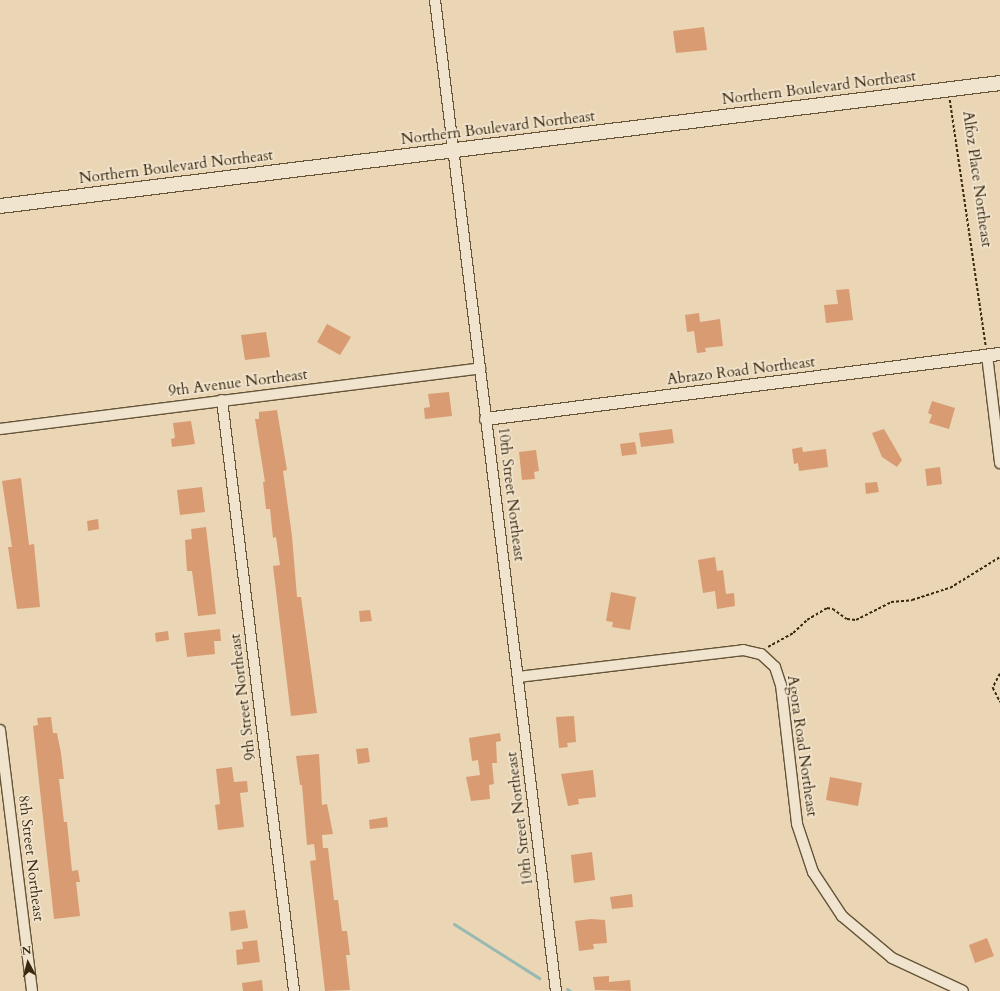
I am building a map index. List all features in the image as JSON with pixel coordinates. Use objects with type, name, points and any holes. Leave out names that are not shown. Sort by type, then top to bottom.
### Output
[{"type":"main road","name":"Northern Boulevard Northeast","points":[[0,206],[1000,83]]},
{"type":"street","name":"10th Street Northeast","points":[[436,0],[556,991]]},
{"type":"street","name":"Abrazo Road Northeast","points":[[486,419],[1000,354]]},
{"type":"street","points":[[987,355],[1000,463]]},
{"type":"street","name":"9th Avenue Northeast","points":[[0,429],[480,368]]},
{"type":"street","name":"9th Street Northeast","points":[[222,400],[294,991]]},
{"type":"street","points":[[518,677],[743,650],[761,654]]},
{"type":"street","name":"Agora Road Northeast","points":[[761,654],[775,667],[781,685],[797,824],[813,872],[842,916],[892,958],[963,991]]},
{"type":"street","name":"8th Street Northeast","points":[[0,730],[32,991]]},
{"type":"path","name":"Alfoz Place Northeast","points":[[949,89],[987,355]]},
{"type":"path","points":[[761,654],[827,608],[833,609],[847,619],[856,620],[891,602],[912,600],[950,588],[1000,557]]},
{"type":"path","points":[[1000,674],[993,688],[1000,702]]},
{"type":"building","points":[[704,27],[707,50],[676,53],[673,31]]},
{"type":"building","points":[[849,289],[853,320],[826,323],[824,305],[838,304],[836,290]]},
{"type":"building","points":[[699,313],[700,322],[720,319],[723,346],[705,348],[706,352],[697,353],[694,331],[687,332],[685,315]]},
{"type":"building","points":[[327,324],[351,337],[340,355],[317,342]]},
{"type":"building","points":[[266,332],[270,357],[245,360],[241,335]]},
{"type":"building","points":[[449,392],[452,416],[425,419],[424,408],[430,407],[428,394]]},
{"type":"building","points":[[932,401],[955,408],[949,429],[929,423],[932,415],[928,413]]},
{"type":"building","points":[[277,410],[287,470],[283,471],[292,536],[297,597],[301,597],[317,713],[291,716],[273,566],[280,565],[276,537],[273,538],[270,509],[266,509],[263,482],[265,482],[255,419],[259,419],[259,412]]},
{"type":"building","points":[[191,421],[195,444],[172,447],[171,439],[175,438],[173,423]]},
{"type":"building","points":[[672,429],[674,443],[641,447],[639,433]]},
{"type":"building","points":[[884,429],[902,460],[897,467],[882,457],[872,433]]},
{"type":"building","points":[[635,442],[637,454],[622,456],[620,444]]},
{"type":"building","points":[[802,447],[803,452],[826,449],[828,467],[799,471],[798,463],[794,464],[792,449]]},
{"type":"building","points":[[536,450],[539,471],[534,472],[535,479],[522,480],[519,452]]},
{"type":"building","points":[[940,467],[942,484],[927,486],[925,469]]},
{"type":"building","points":[[21,478],[29,545],[34,544],[40,607],[17,609],[8,547],[12,547],[2,481]]},
{"type":"building","points":[[877,482],[879,492],[866,494],[865,483]]},
{"type":"building","points":[[202,487],[205,512],[180,515],[177,490]]},
{"type":"building","points":[[98,519],[99,529],[88,531],[87,521]]},
{"type":"building","points":[[206,527],[216,614],[198,616],[192,571],[187,571],[185,540],[192,539],[191,529]]},
{"type":"building","points":[[715,557],[717,571],[723,570],[726,594],[734,593],[735,606],[717,609],[715,591],[703,593],[698,560]]},
{"type":"building","points":[[611,592],[636,597],[630,630],[612,627],[613,622],[606,621]]},
{"type":"building","points":[[370,610],[372,621],[360,622],[359,611]]},
{"type":"building","points":[[220,629],[221,641],[214,641],[215,654],[187,657],[184,633]]},
{"type":"building","points":[[168,631],[169,640],[156,642],[155,633]]},
{"type":"building","points":[[574,716],[576,742],[567,743],[568,747],[559,748],[556,717]]},
{"type":"building","points":[[51,717],[53,733],[57,733],[61,753],[64,779],[59,779],[64,822],[67,822],[72,871],[78,870],[80,882],[76,882],[80,916],[54,919],[33,726],[38,725],[37,718]]},
{"type":"building","points":[[500,733],[501,741],[496,742],[497,763],[492,763],[494,784],[489,785],[490,799],[471,801],[466,777],[480,775],[478,760],[472,761],[469,738]]},
{"type":"building","points":[[368,748],[370,762],[358,764],[356,749]]},
{"type":"building","points":[[319,754],[322,805],[327,804],[333,834],[322,835],[323,848],[328,848],[334,900],[338,900],[342,931],[347,931],[350,955],[346,955],[350,990],[325,991],[310,861],[316,860],[314,844],[307,845],[302,785],[300,785],[296,756]]},
{"type":"building","points":[[232,767],[234,782],[247,781],[248,792],[240,793],[244,827],[218,830],[215,805],[220,804],[216,769]]},
{"type":"building","points":[[593,770],[596,797],[578,799],[579,804],[568,806],[561,774]]},
{"type":"building","points":[[830,777],[862,783],[858,806],[826,800]]},
{"type":"building","points":[[387,817],[388,827],[370,829],[369,820]]},
{"type":"building","points":[[592,852],[595,880],[574,883],[571,855]]},
{"type":"building","points":[[632,894],[633,907],[612,909],[610,897]]},
{"type":"building","points":[[245,910],[248,928],[231,931],[229,912]]},
{"type":"building","points":[[591,919],[605,920],[607,943],[593,944],[594,949],[579,951],[575,921]]},
{"type":"building","points":[[987,938],[994,956],[975,963],[969,945]]},
{"type":"building","points":[[257,940],[260,962],[237,965],[236,950],[243,949],[242,942]]},
{"type":"building","points":[[609,976],[609,982],[630,980],[631,991],[595,990],[593,977]]},
{"type":"building","points":[[262,980],[263,991],[243,991],[242,983]]},
{"type":"waterway","points":[[454,924],[539,978]]}]
